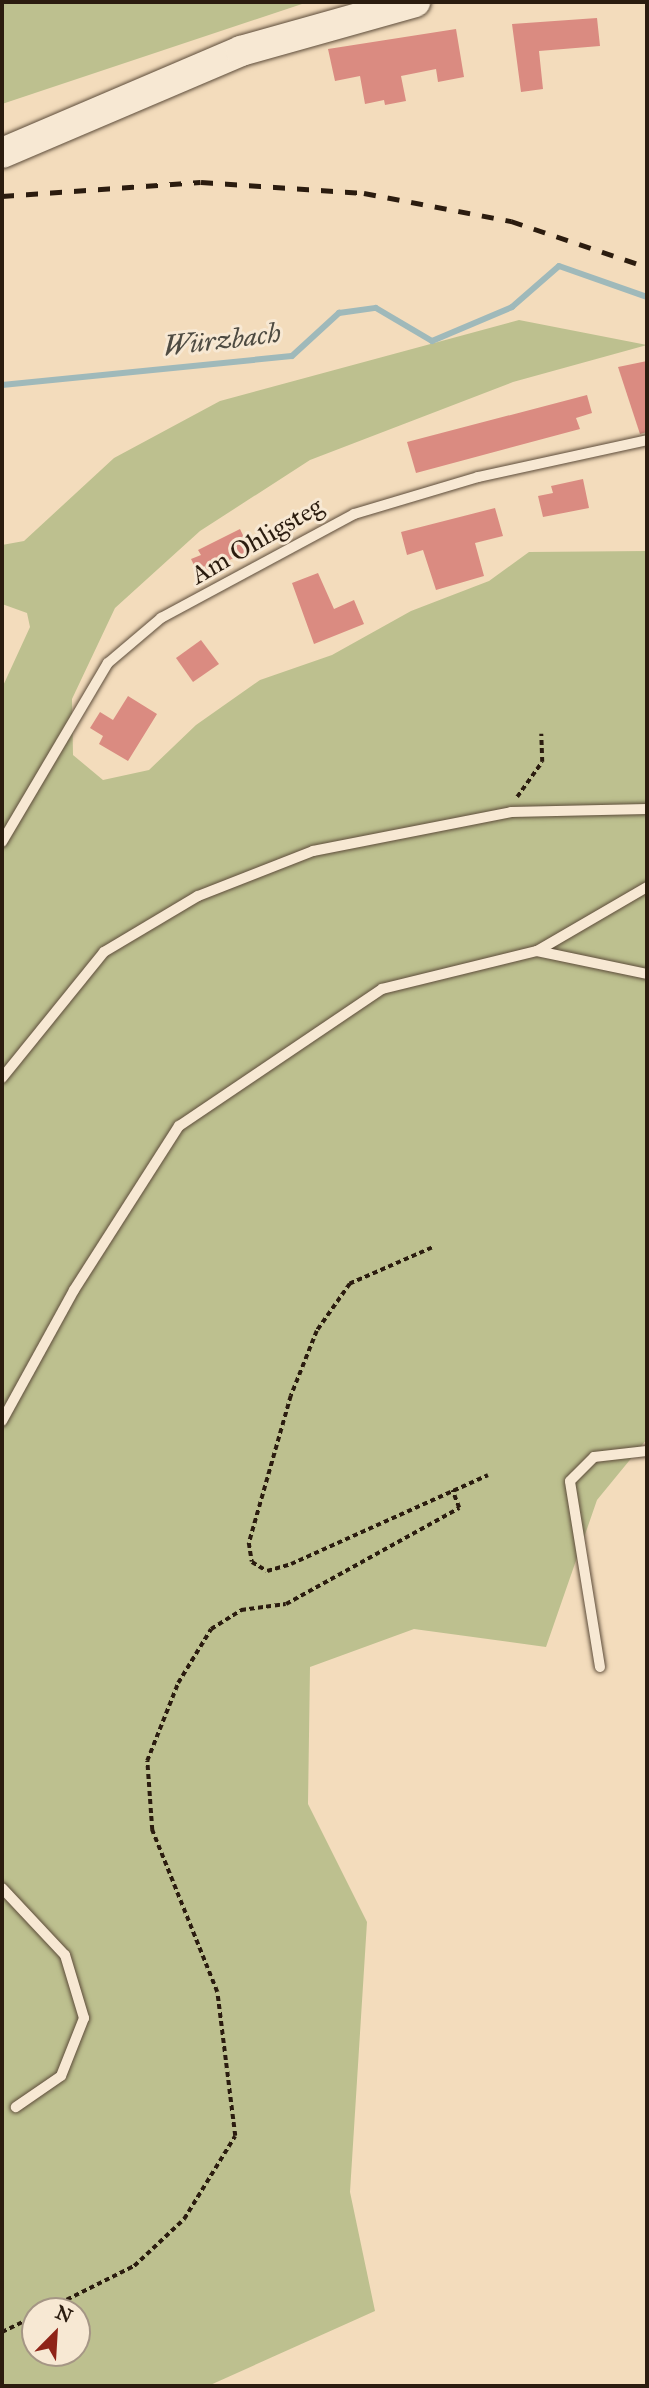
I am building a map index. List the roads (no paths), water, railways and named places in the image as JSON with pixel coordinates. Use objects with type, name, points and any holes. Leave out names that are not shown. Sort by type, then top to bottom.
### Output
[{"type":"main road","points":[[2,153],[174,76],[313,27],[415,2]]},
{"type":"lane","name":"Am Ohligsteg","points":[[2,842],[108,663],[161,618],[354,514],[478,477],[647,440]]},
{"type":"lane","points":[[2,1078],[104,952],[198,896],[313,851],[511,812],[647,809]]},
{"type":"lane","points":[[2,1421],[74,1290],[179,1126],[382,989],[537,951],[647,887]]},
{"type":"lane","points":[[537,951],[647,974]]},
{"type":"lane","points":[[600,1667],[570,1481],[594,1457],[647,1451]]},
{"type":"lane","points":[[2,1888],[65,1955],[84,2018],[61,2076],[16,2107]]},
{"type":"waterway","name":"Würzbach","points":[[2,385],[292,356],[339,313],[376,308],[432,341],[512,307],[559,266],[647,297]]},
{"type":"railway","points":[[2,196],[201,182],[364,193],[511,221],[647,267]]}]
